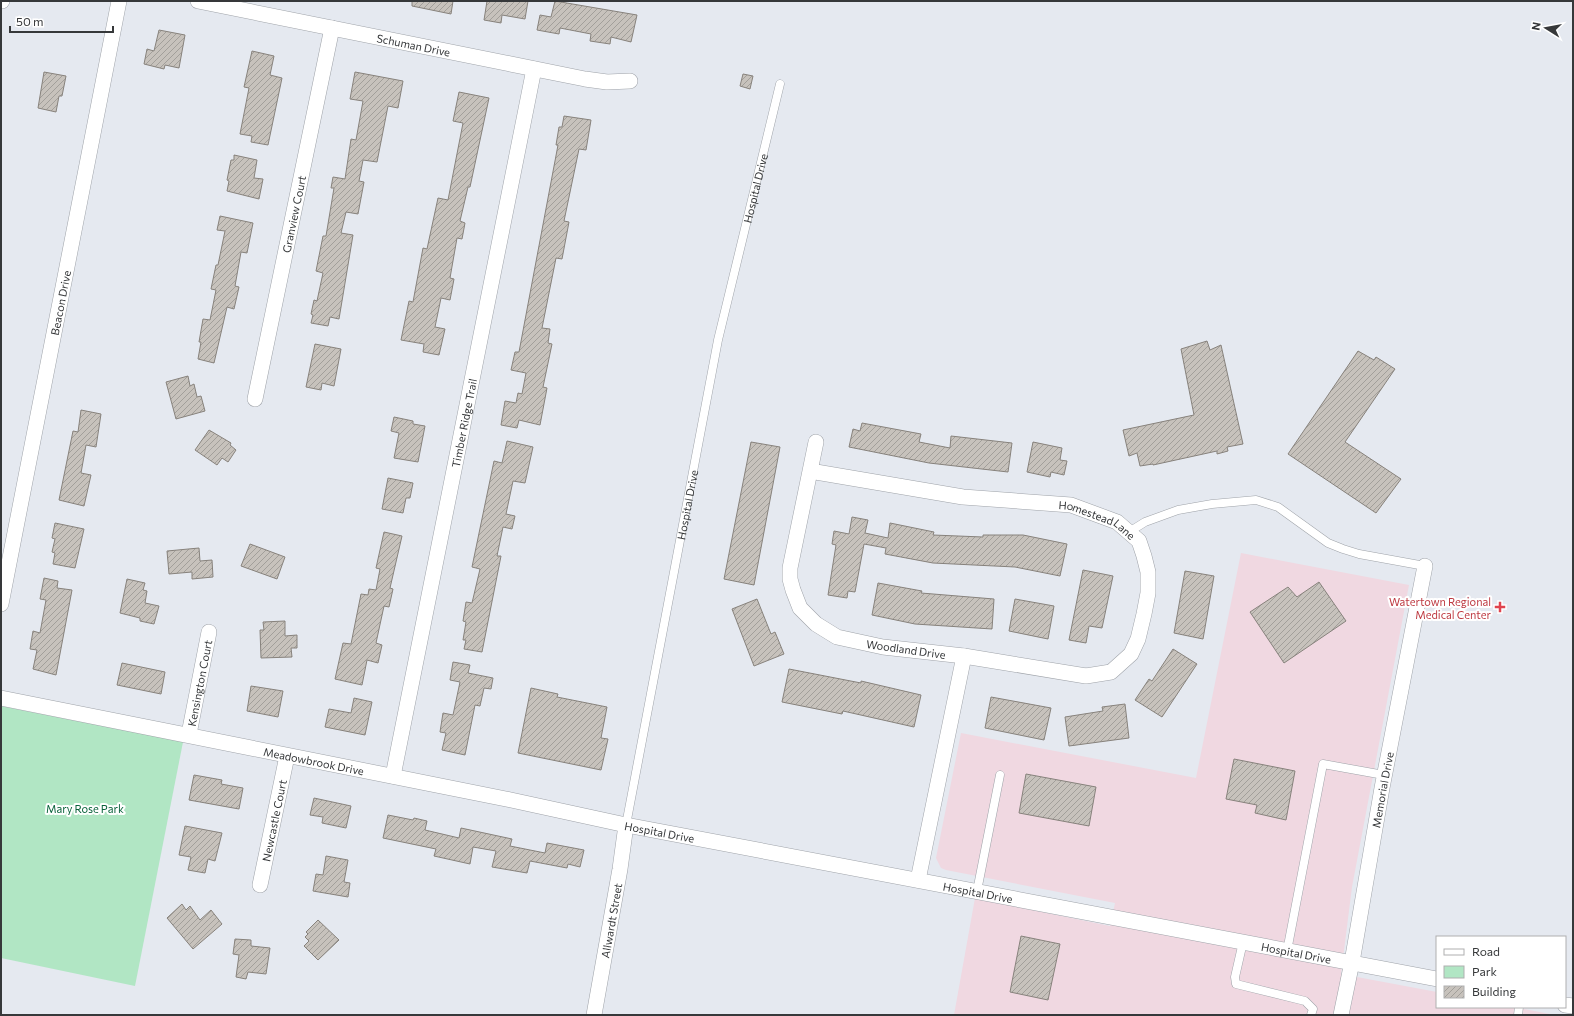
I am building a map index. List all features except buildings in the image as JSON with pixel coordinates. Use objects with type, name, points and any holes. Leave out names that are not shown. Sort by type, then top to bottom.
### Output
[{"type":"street","name":"Beacon Drive","points":[[1,604],[119,1]]},
{"type":"street","name":"Schuman Drive","points":[[198,1],[534,69],[607,82],[630,81]]},
{"type":"street","name":"Granview Court","points":[[255,399],[332,28]]},
{"type":"street","name":"Timber Ridge Trail","points":[[393,776],[534,69]]},
{"type":"street","name":"Woodland Drive","points":[[816,442],[790,568],[791,584],[800,608],[816,624],[837,637],[883,647],[964,656]]},
{"type":"street","name":"Homestead Lane","points":[[810,471],[963,497],[1071,505],[1117,522],[1139,541],[1148,572],[1148,593],[1138,639],[1131,654],[1111,672],[1086,676],[964,656]]},
{"type":"street","name":"Memorial Drive","points":[[1341,1015],[1424,566]]},
{"type":"street","name":"Kensington Court","points":[[189,734],[209,632]]},
{"type":"street","points":[[918,880],[964,656]]},
{"type":"street","name":"Meadowbrook Drive","points":[[1,698],[189,734],[287,756],[393,776],[626,825]]},
{"type":"street","name":"Newcastle Court","points":[[260,885],[287,756]]},
{"type":"street","name":"Hospital Drive","points":[[626,825],[1436,979]]},
{"type":"street","name":"Allwardt Street","points":[[594,1015],[619,876],[626,825]]},
{"type":"lane","name":"Hospital Drive","points":[[626,825],[718,340],[780,84]]},
{"type":"lane","points":[[1129,532],[1145,522],[1178,510],[1212,504],[1256,500],[1278,507],[1328,543],[1343,549],[1359,554],[1424,566]]},
{"type":"lane","points":[[1287,951],[1323,764],[1384,776]]},
{"type":"lane","points":[[976,891],[1000,775]]},
{"type":"lane","points":[[1243,942],[1235,977],[1236,984],[1305,1002],[1313,1009],[1311,1015]]},
{"type":"shaded area","points":[[1241,553],[1409,585],[1352,887],[1341,974],[1436,992],[1436,1008],[1518,1008],[1555,1015],[954,1015],[975,898],[1110,926],[1115,903],[941,868],[936,858],[961,733],[1196,778]]},
{"type":"green space","name":"Mary Rose Park","points":[[1,706],[183,742],[135,986],[1,958]]},
{"type":"place","name":"Watertown Regional Medical Center","points":[[1500,607]]}]
